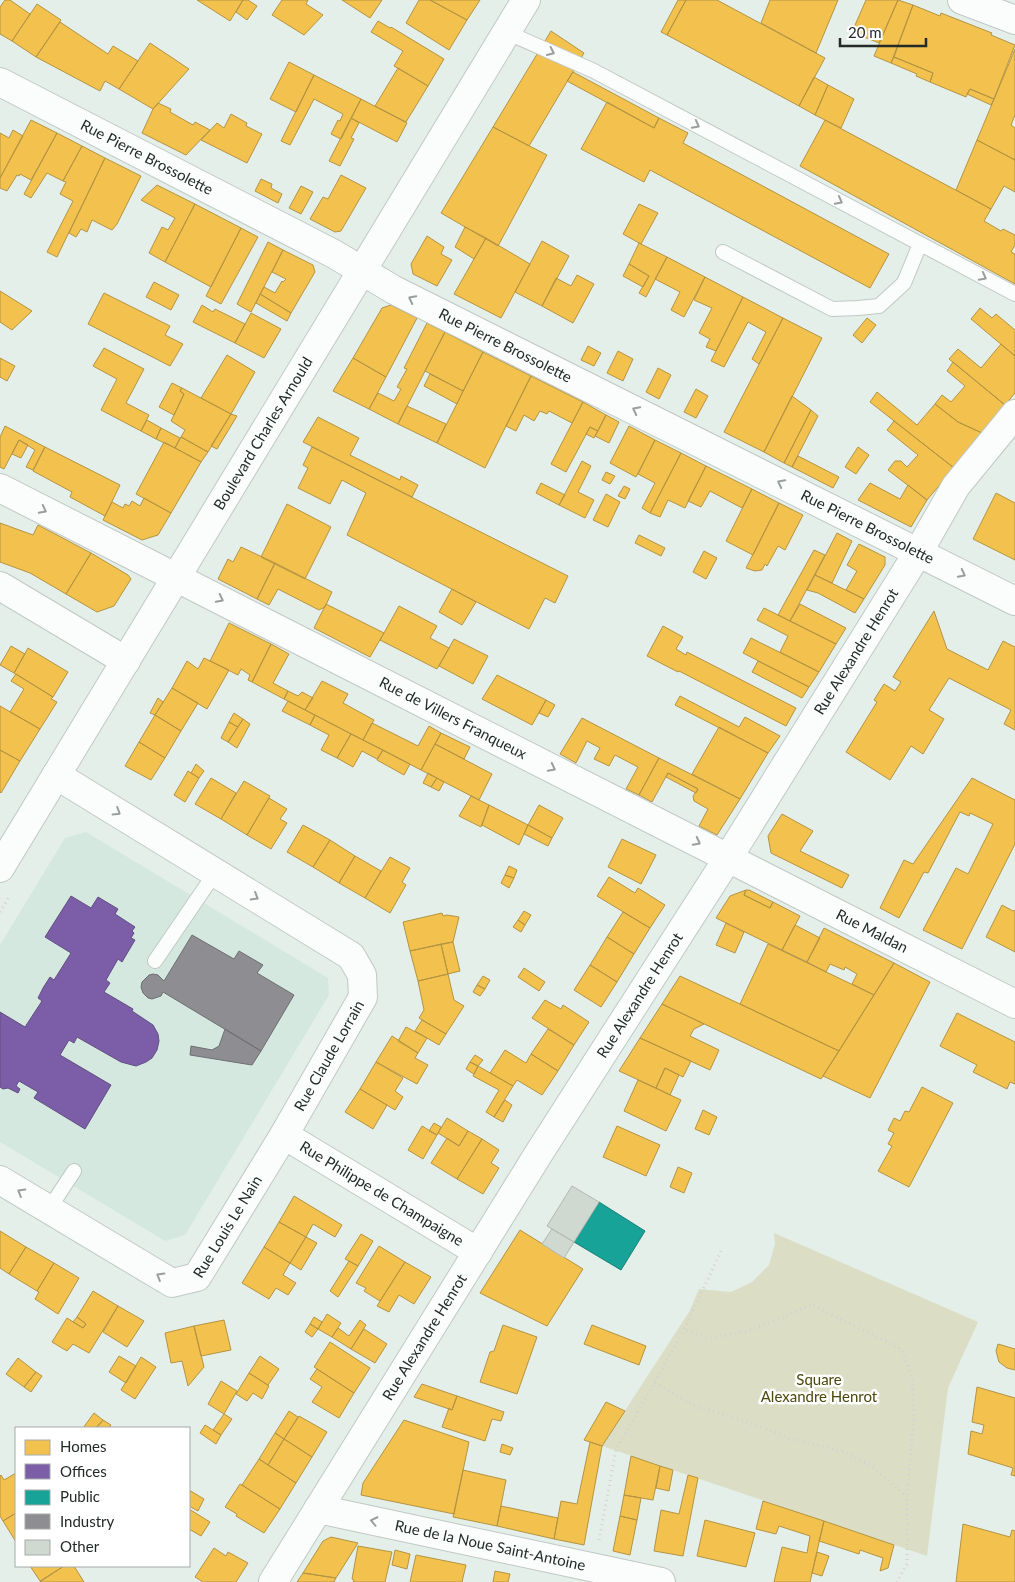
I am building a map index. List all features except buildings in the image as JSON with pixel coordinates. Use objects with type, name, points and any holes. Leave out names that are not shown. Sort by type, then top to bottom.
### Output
[{"type":"street","name":"Boulevard Charles Arnould","points":[[0,868],[66,781],[126,661],[526,0]]},
{"type":"street","points":[[962,0],[1015,20]]},
{"type":"street","name":"Rue Pierre Brossolette","points":[[0,82],[325,250],[403,294],[919,551],[1015,601]]},
{"type":"street","name":"Rue Alexandre Henrot","points":[[273,1582],[539,1153],[728,858],[919,551],[956,486],[1015,414]]},
{"type":"street","points":[[0,488],[177,577]]},
{"type":"street","name":"Rue de Villers Franqueux","points":[[177,577],[728,858]]},
{"type":"street","points":[[0,586],[126,661]]},
{"type":"street","name":"Rue Claude Lorrain","points":[[66,781],[351,956],[362,975],[363,997],[284,1135]]},
{"type":"street","name":"Rue Maldan","points":[[728,858],[1015,1004]]},
{"type":"street","name":"Rue Philippe de Champaigne","points":[[284,1135],[478,1252]]},
{"type":"street","name":"Rue Louis Le Nain","points":[[0,1180],[172,1283],[197,1277],[284,1135]]},
{"type":"street","name":"Rue de la Noue Saint-Antoine","points":[[318,1509],[661,1582]]},
{"type":"lane","points":[[506,32],[594,71],[1015,294]]},
{"type":"lane","points":[[723,252],[832,309],[858,308],[879,306],[904,283],[920,244]]},
{"type":"lane","points":[[156,961],[215,873]]},
{"type":"lane","points":[[49,1209],[74,1171]]},
{"type":"path","points":[[593,1568],[616,1450],[684,1330],[721,1251]]},
{"type":"path","points":[[684,1330],[707,1338],[745,1332],[783,1318],[811,1304],[901,1349],[912,1377],[914,1416],[907,1497],[907,1564],[897,1582]]},
{"type":"path","points":[[655,1383],[695,1406],[742,1420],[789,1438],[844,1452],[872,1466],[907,1497]]},
{"type":"shaded area","points":[[86,832],[328,978],[329,995],[185,1235],[165,1241],[0,1142],[0,945],[65,838]]},
{"type":"green space","name":"Square Alexandre Henrot","points":[[774,1233],[978,1322],[948,1388],[927,1556],[602,1446],[689,1312],[699,1289],[731,1292],[752,1282],[769,1265],[775,1244]]}]
